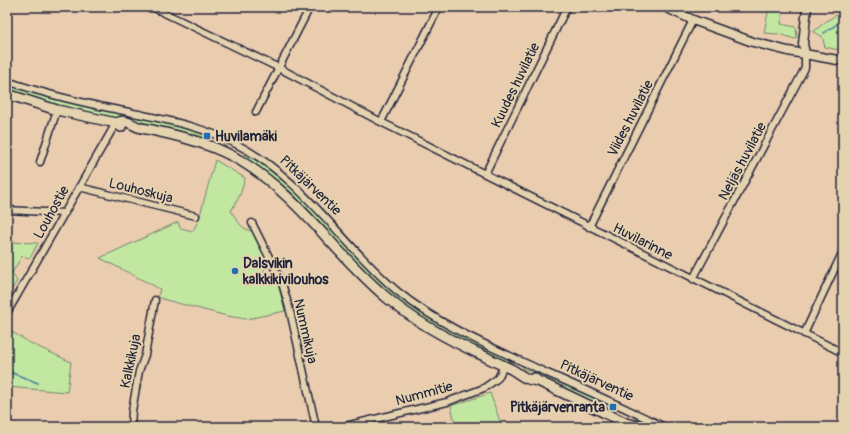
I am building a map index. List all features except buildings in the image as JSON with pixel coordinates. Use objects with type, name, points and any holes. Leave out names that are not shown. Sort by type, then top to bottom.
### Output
[{"type":"main road","name":"Pitkäjärventie","points":[[7,94],[57,110],[116,123],[124,127],[138,127],[184,137],[240,160],[259,172],[285,194],[306,214],[346,259],[386,298],[426,326],[456,343],[508,368],[521,377],[538,381],[629,425],[642,427]]},
{"type":"street","points":[[152,7],[279,68],[381,122],[439,7]]},
{"type":"street","points":[[256,112],[310,7]]},
{"type":"street","name":"Kuudes huvilatie","points":[[485,174],[567,7]]},
{"type":"street","points":[[665,7],[693,20],[753,42],[788,51],[843,61]]},
{"type":"street","points":[[805,53],[804,44],[808,7]]},
{"type":"street","name":"Viides huvilatie","points":[[589,227],[693,20]]},
{"type":"street","name":"Neljäs huvilatie","points":[[693,279],[805,68],[805,53]]},
{"type":"street","name":"Pitkäjärventie","points":[[7,81],[53,96],[178,122],[234,143],[260,158],[291,181],[356,251],[398,291],[423,309],[449,326],[665,427]]},
{"type":"street","points":[[40,162],[57,110]]},
{"type":"street","name":"Huvilarinne","points":[[381,122],[843,353]]},
{"type":"street","name":"Louhostie","points":[[7,313],[116,123]]},
{"type":"street","name":"Louhoskuja","points":[[79,187],[196,216]]},
{"type":"street","points":[[7,210],[65,213]]},
{"type":"street","name":"Nummikuja","points":[[252,223],[282,283],[290,311],[316,427]]},
{"type":"street","points":[[804,334],[843,251]]},
{"type":"street","name":"Kalkkikuja","points":[[131,427],[132,411],[139,371],[145,355],[154,300]]},
{"type":"street","points":[[508,368],[518,359]]},
{"type":"street","name":"Nummitie","points":[[341,427],[447,402],[484,388],[498,378],[508,368]]},
{"type":"green space","points":[[769,7],[783,7],[781,24],[796,27],[797,37],[795,39],[779,34],[764,33]]},
{"type":"green space","points":[[843,11],[843,37],[839,50],[825,47],[822,36],[813,32],[828,20]]},
{"type":"green space","points":[[7,83],[54,99],[160,121],[205,134],[204,137],[164,127],[60,107],[7,89]]},
{"type":"green space","points":[[246,153],[274,170],[288,183],[325,220],[362,262],[396,294],[510,358],[511,362],[484,352],[418,316],[390,297],[360,267],[293,194],[273,177],[244,158]]},
{"type":"green space","points":[[215,160],[245,178],[240,195],[231,211],[243,227],[249,231],[253,231],[270,264],[264,270],[265,277],[270,281],[277,280],[285,311],[247,319],[227,316],[166,300],[158,297],[160,289],[100,258],[178,222],[180,228],[193,231],[199,219]]},
{"type":"green space","points":[[7,242],[38,243],[30,258],[22,256],[12,273],[17,281],[7,297]]},
{"type":"green space","points":[[7,329],[32,344],[71,362],[67,392],[7,387]]},
{"type":"green space","points":[[522,365],[526,365],[644,419],[642,422],[611,405],[594,402],[523,368]]},
{"type":"green space","points":[[490,393],[502,427],[456,427],[451,406]]},
{"type":"waterway","points":[[824,33],[843,20]]},
{"type":"waterway","points":[[7,371],[38,383]]},
{"type":"place","name":"Huvilamäki","points":[[207,136]]},
{"type":"place","name":"Dalsvikin kalkkikivilouhos","points":[[235,271]]},
{"type":"place","name":"Pitkäjärvenranta","points":[[613,407]]}]
